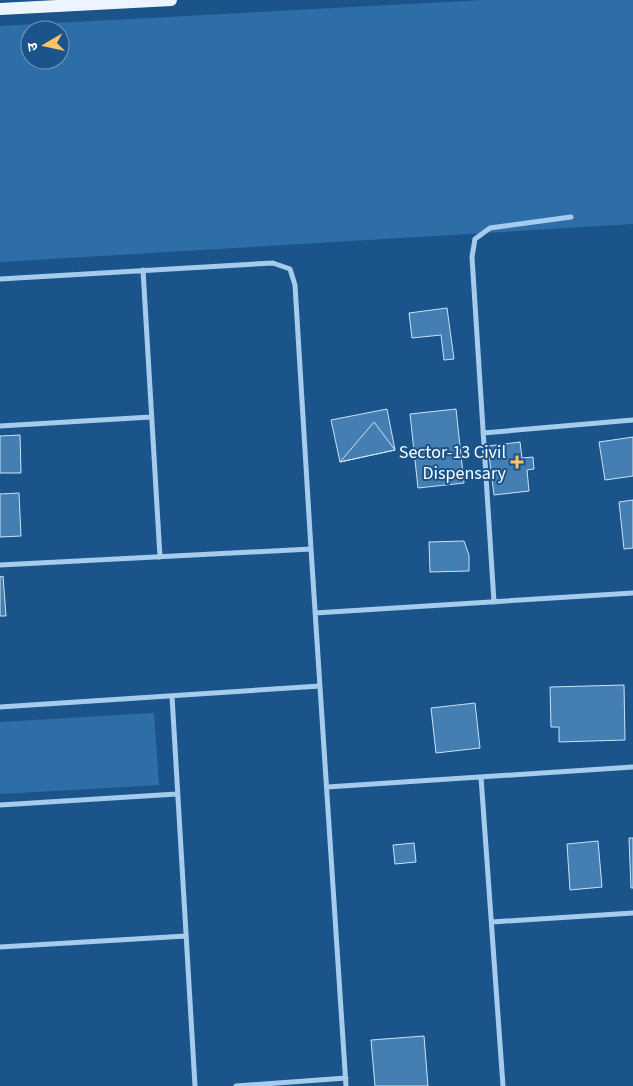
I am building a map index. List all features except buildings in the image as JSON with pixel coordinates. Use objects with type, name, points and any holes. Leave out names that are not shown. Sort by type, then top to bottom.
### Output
[{"type":"main road","points":[[0,9],[172,0]]},
{"type":"street","points":[[494,602],[472,256],[475,239],[490,228],[571,217]]},
{"type":"street","points":[[0,279],[273,262],[290,269],[295,285],[346,1086]]},
{"type":"street","points":[[143,270],[160,557]]},
{"type":"street","points":[[0,426],[151,417]]},
{"type":"street","points":[[483,432],[633,420]]},
{"type":"street","points":[[0,566],[311,549]]},
{"type":"street","points":[[315,614],[633,593]]},
{"type":"street","points":[[0,707],[320,686]]},
{"type":"street","points":[[172,696],[195,1086]]},
{"type":"street","points":[[327,787],[633,767]]},
{"type":"street","points":[[482,777],[503,1086]]},
{"type":"street","points":[[0,805],[177,794]]},
{"type":"street","points":[[492,922],[633,913]]},
{"type":"street","points":[[0,947],[186,936]]},
{"type":"street","points":[[236,1086],[346,1078]]},
{"type":"shaded area","points":[[483,0],[633,0],[633,224],[0,262],[0,26],[20,25],[20,70],[70,70],[70,22]]},
{"type":"shaded area","points":[[154,713],[159,785],[0,794],[0,722]]},
{"type":"place","name":"Sector-13 Civil Dispensary","points":[[517,462]]}]
